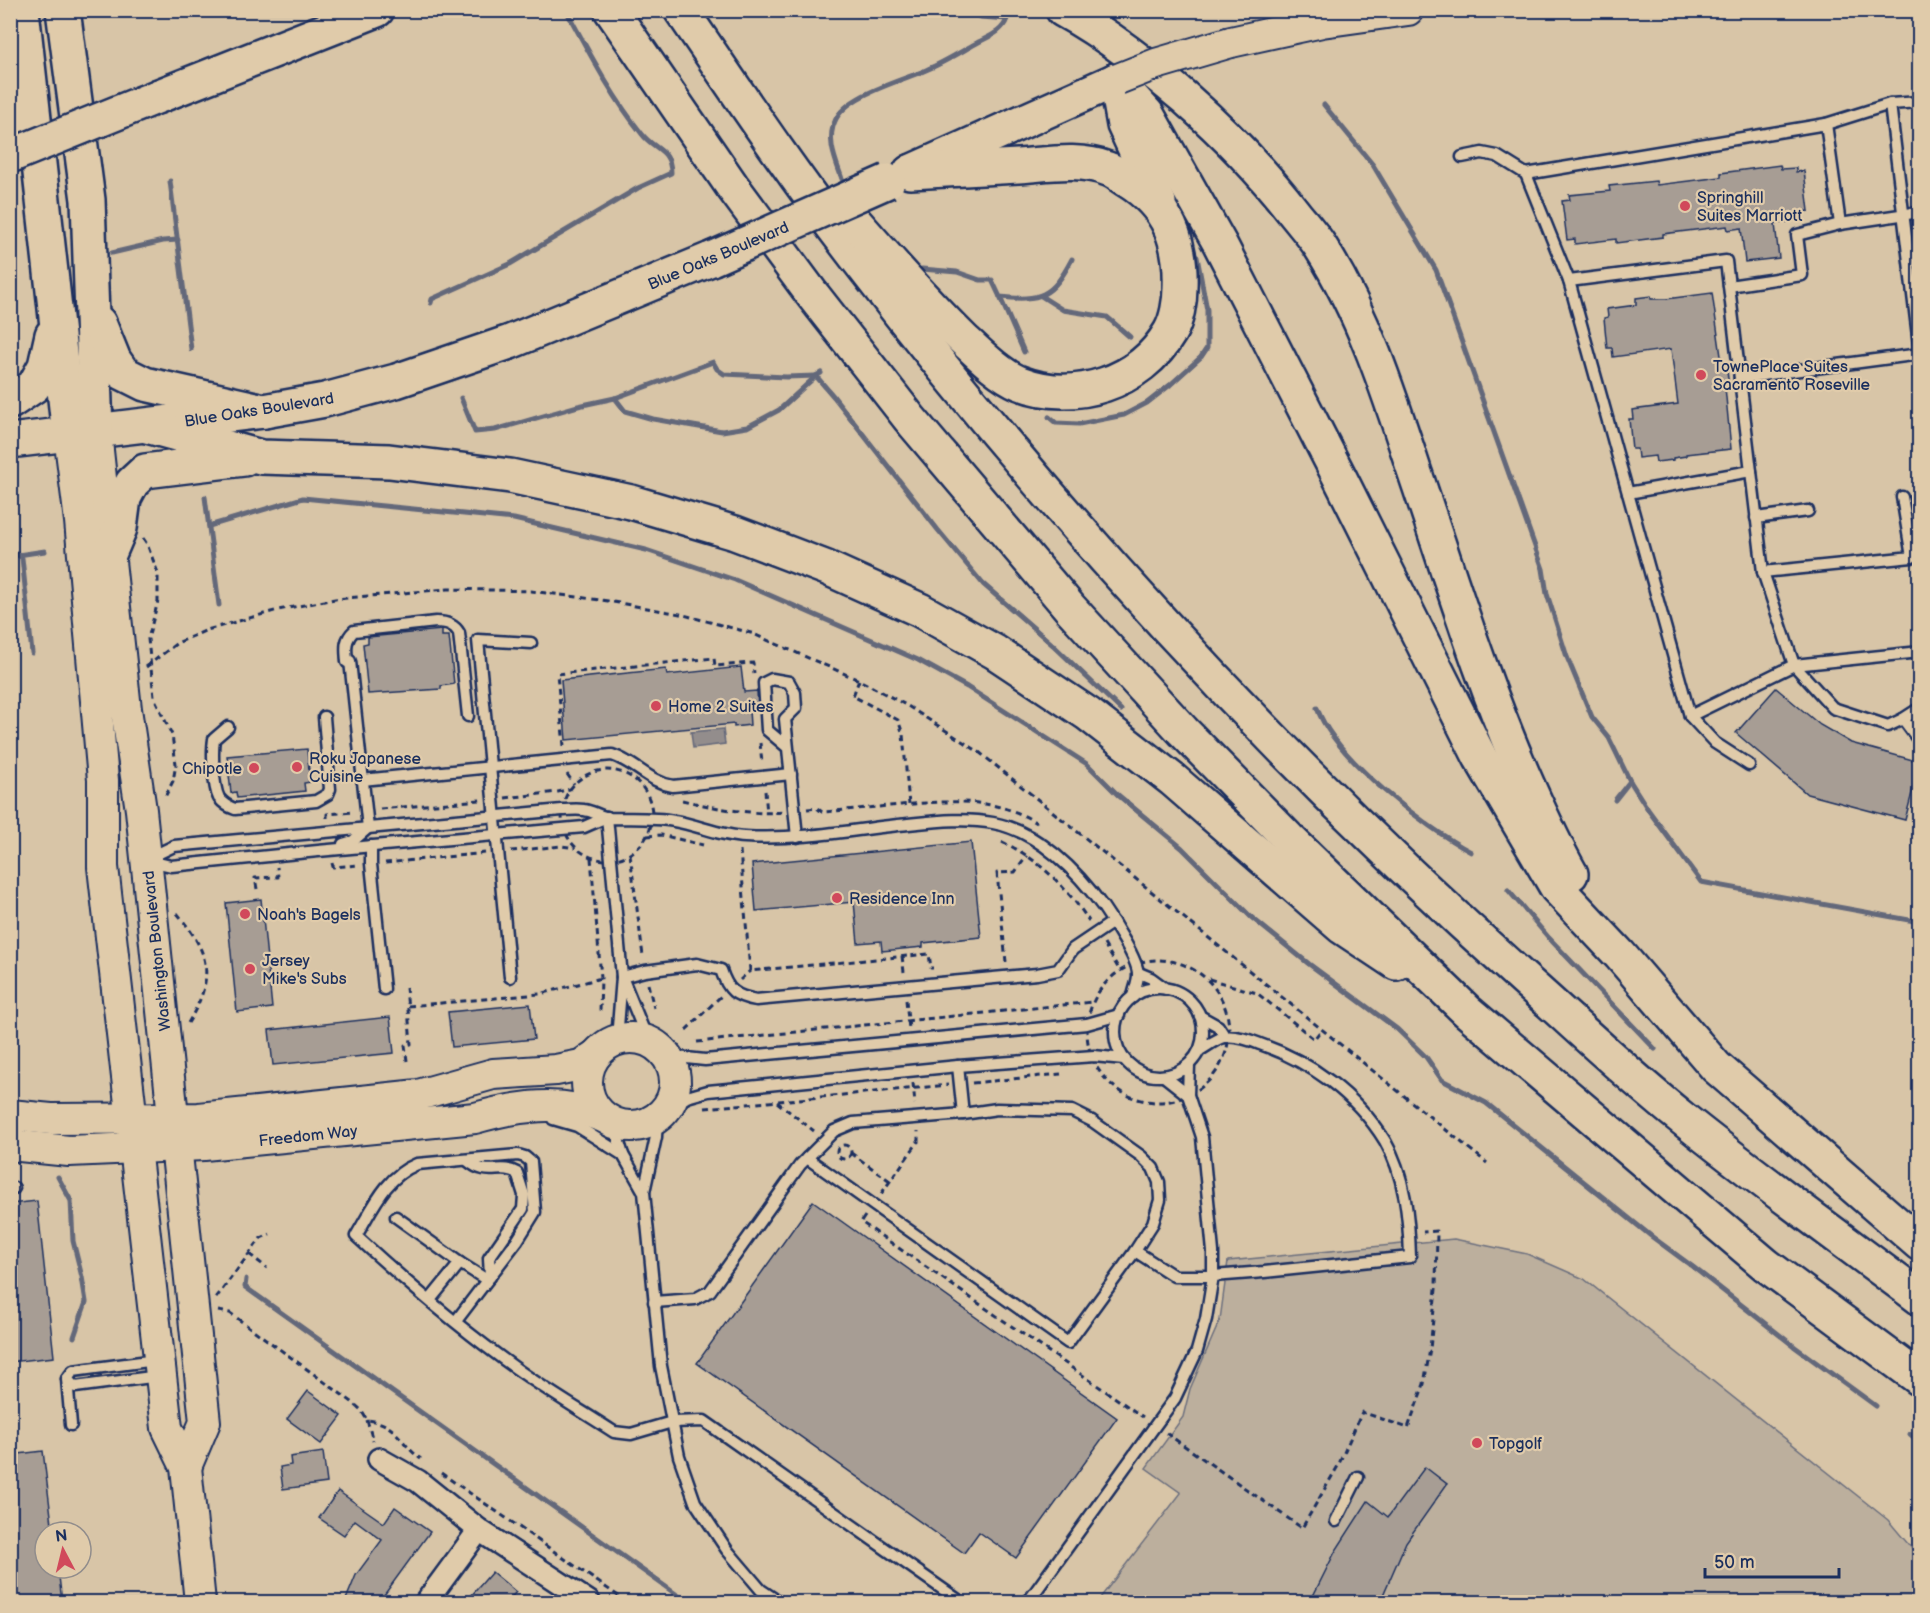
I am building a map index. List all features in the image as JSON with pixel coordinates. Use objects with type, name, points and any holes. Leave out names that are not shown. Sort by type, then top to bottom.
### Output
[{"type":"main road","points":[[22,10],[56,318],[83,434]]},
{"type":"main road","points":[[63,10],[88,200],[93,306],[83,434]]},
{"type":"main road","points":[[10,156],[377,10]]},
{"type":"main road","points":[[611,10],[669,96],[812,294],[910,419],[1070,608],[1184,731],[1288,839],[1467,1011],[1766,1265],[1920,1379]]},
{"type":"main road","points":[[681,10],[857,259],[956,383],[1055,502],[1231,695],[1338,806],[1455,917],[1681,1117],[1920,1298]]},
{"type":"main road","points":[[1063,10],[1113,42],[1214,123],[1251,159],[1320,245],[1349,298],[1372,348],[1484,679],[1510,746],[1569,870],[1620,955]]},
{"type":"main road","name":"Blue Oaks Boulevard","points":[[10,441],[264,411],[325,400],[396,381],[510,342],[711,259],[1156,64],[1231,42],[1322,22],[1408,10]]},
{"type":"main road","points":[[720,68],[930,307],[982,357],[1018,382],[1050,392],[1084,390],[1122,379],[1149,358],[1170,331],[1180,300],[1181,266],[1176,240],[1124,126],[1117,80]]},
{"type":"main road","points":[[1117,80],[1147,114],[1220,244],[1480,757],[1557,888],[1620,955],[1716,1067],[1920,1245]]},
{"type":"main road","points":[[899,177],[1075,161],[1109,169],[1144,191],[1165,215]]},
{"type":"main road","points":[[93,306],[114,360],[123,373],[145,384],[264,411]]},
{"type":"main road","points":[[10,402],[34,386],[45,366],[56,318]]},
{"type":"main road","points":[[147,426],[261,457]]},
{"type":"main road","name":"Washington Boulevard","points":[[83,434],[109,554],[123,686],[146,860],[175,1132],[205,1315],[205,1422],[186,1467]]},
{"type":"main road","name":"Washington Boulevard","points":[[83,434],[80,521],[103,780],[103,867],[167,1428],[186,1467],[200,1602]]},
{"type":"main road","points":[[109,554],[120,528],[124,498],[132,483],[145,471],[261,457],[389,461],[510,476],[631,502],[735,533],[827,568],[910,605],[994,652],[1088,714],[1173,780],[1342,927],[1467,1011]]},
{"type":"main road","points":[[637,1038],[653,1044],[666,1056],[675,1077],[675,1089],[662,1114],[636,1126],[624,1126],[608,1120],[595,1109],[586,1088],[590,1065],[600,1051],[614,1041],[637,1038]]},
{"type":"main road","name":"Freedom Way","points":[[10,1145],[69,1151],[135,1148],[175,1132],[199,1118],[418,1095],[493,1074],[556,1070],[581,1065],[600,1051]]},
{"type":"main road","name":"Freedom Way","points":[[10,1115],[51,1119],[132,1117],[204,1145],[475,1118],[508,1109],[555,1105],[585,1109],[608,1120]]},
{"type":"street","points":[[379,1459],[418,1481],[479,1530],[589,1602]]},
{"type":"street","points":[[426,1602],[479,1530]]},
{"type":"lane","points":[[1526,174],[1826,124],[1890,104],[1920,102]]},
{"type":"lane","points":[[1740,378],[1920,354],[1890,104]]},
{"type":"lane","points":[[1826,124],[1840,224]]},
{"type":"lane","points":[[1462,157],[1482,153],[1497,156],[1526,174],[1569,281],[1690,716],[1715,743],[1749,765]]},
{"type":"lane","points":[[1729,286],[1802,275],[1797,235],[1840,224],[1920,212]]},
{"type":"lane","points":[[1569,281],[1726,261],[1763,573],[1794,665],[1833,708],[1888,726],[1920,708]]},
{"type":"lane","points":[[1628,493],[1751,471]]},
{"type":"lane","points":[[1763,573],[1912,556],[1902,497]]},
{"type":"lane","points":[[1756,518],[1808,511]]},
{"type":"lane","points":[[368,828],[349,662],[345,645],[348,636],[354,631],[436,622],[452,625],[459,633],[468,716]]},
{"type":"lane","points":[[510,977],[478,640],[531,643]]},
{"type":"lane","points":[[1690,716],[1794,665],[1920,652]]},
{"type":"lane","points":[[788,747],[767,730],[764,684],[772,679],[789,682],[795,693],[796,708],[786,719],[797,837]]},
{"type":"lane","points":[[228,727],[214,739],[213,756],[217,792],[219,798],[229,807],[235,809],[316,801],[328,794],[330,789],[324,717]]},
{"type":"lane","points":[[1903,719],[1920,742]]},
{"type":"lane","points":[[362,780],[612,755],[641,769],[655,781],[673,786],[791,774]]},
{"type":"lane","points":[[146,860],[174,846],[578,810],[586,810],[607,818],[673,821],[741,837],[797,837],[967,820],[995,823],[1019,831],[1072,870],[1113,922],[1137,969],[1166,989],[1187,998],[1195,1006],[1203,1027],[1200,1050]]},
{"type":"lane","points":[[146,860],[171,866],[584,827],[607,818]]},
{"type":"lane","points":[[600,1051],[618,1028],[622,977],[607,818]]},
{"type":"lane","points":[[318,851],[354,841],[368,828]]},
{"type":"lane","points":[[371,846],[384,989]]},
{"type":"lane","points":[[622,977],[645,971],[698,964],[721,970],[729,989],[741,997],[756,1000],[1058,970],[1073,949],[1113,922]]},
{"type":"lane","points":[[1133,997],[1137,969]]},
{"type":"lane","points":[[622,977],[653,1044],[677,1057],[705,1060],[1088,1024],[1119,1015]]},
{"type":"lane","points":[[1124,1059],[1116,1037],[1119,1015],[1133,997],[1143,991],[1166,989]]},
{"type":"lane","points":[[1200,1016],[1218,1026],[1227,1037]]},
{"type":"lane","points":[[779,1602],[761,1590],[727,1550],[695,1502],[679,1456],[661,1366],[644,1192],[662,1114],[687,1097],[708,1090],[958,1066],[1091,1056],[1124,1059],[1142,1072],[1153,1076],[1164,1076],[1176,1073],[1189,1065],[1200,1050],[1227,1037],[1256,1043],[1293,1058],[1317,1071],[1356,1103],[1386,1143],[1398,1171],[1410,1234],[1410,1257],[1213,1276],[1174,1276],[1135,1251]]},
{"type":"lane","points":[[1028,1602],[1174,1398],[1197,1350],[1206,1318],[1213,1276],[1213,1252],[1202,1137],[1188,1095],[1189,1065]]},
{"type":"lane","points":[[958,1066],[963,1114]]},
{"type":"lane","points":[[1164,1076],[1188,1095]]},
{"type":"lane","points":[[654,1302],[695,1299],[710,1291],[807,1158],[834,1131],[853,1123],[963,1114],[997,1108],[1072,1111],[1092,1121],[1141,1156],[1153,1168],[1160,1182],[1160,1200],[1153,1223],[1135,1251],[1068,1343],[807,1158]]},
{"type":"lane","points":[[475,1118],[510,1120],[540,1116],[558,1120],[577,1126],[623,1155]]},
{"type":"lane","points":[[608,1120],[623,1155],[644,1192]]},
{"type":"lane","points":[[456,1321],[536,1212],[531,1162],[525,1157],[518,1155],[417,1164],[402,1170],[385,1188],[356,1236],[401,1277],[456,1321],[520,1371],[614,1432],[631,1434],[672,1422],[704,1422],[961,1602]]},
{"type":"lane","points":[[468,1161],[478,1169],[493,1171],[511,1169],[517,1173],[524,1195],[523,1209],[489,1258],[489,1279]]},
{"type":"lane","points":[[396,1217],[460,1263],[489,1279]]},
{"type":"lane","points":[[430,1300],[460,1263]]},
{"type":"lane","points":[[71,1425],[67,1379],[73,1371],[160,1368]]},
{"type":"lane","points":[[67,1379],[75,1387],[160,1368]]},
{"type":"lane","points":[[1336,1521],[1358,1477]]},
{"type":"path","points":[[138,531],[147,544],[158,573],[158,601],[148,639],[150,663],[154,697],[172,735],[176,764],[172,781],[161,806]]},
{"type":"path","points":[[123,686],[177,643],[207,630],[278,610],[335,599],[448,589],[531,591],[608,601],[680,614],[751,633],[859,680],[906,705],[979,752],[1487,1162]]},
{"type":"path","points":[[574,784],[567,775],[557,674],[714,658],[715,666],[753,663],[755,684]]},
{"type":"path","points":[[859,680],[853,696],[898,720],[903,734],[910,824]]},
{"type":"path","points":[[760,738],[767,813]]},
{"type":"path","points":[[647,836],[661,835],[706,845]]},
{"type":"path","points":[[993,839],[1004,842],[1027,856],[1059,883],[1084,914],[1120,971]]},
{"type":"path","points":[[731,849],[751,850]]},
{"type":"path","points":[[740,850],[750,971]]},
{"type":"path","points":[[630,854],[645,971],[654,1008]]},
{"type":"path","points":[[1006,962],[997,873],[1015,872],[1027,856]]},
{"type":"path","points":[[591,858],[601,978],[600,1011]]},
{"type":"path","points":[[256,890],[255,878],[278,877],[277,866]]},
{"type":"path","points":[[173,907],[202,948],[205,968],[205,988],[198,1008],[185,1029]]},
{"type":"path","points":[[686,1030],[750,971],[929,954],[931,968],[942,967]]},
{"type":"path","points":[[902,956],[909,1041]]},
{"type":"path","points":[[1164,960],[1180,963],[1194,969],[1207,979],[1220,996],[1228,1016],[1225,1056],[1216,1072],[1203,1086],[1188,1095],[1167,1101],[1147,1101],[1128,1095],[1111,1084],[1100,1071],[1091,1056],[1087,1037],[1088,1024],[1093,1002],[1104,984],[1120,971],[1137,969],[1164,960]]},
{"type":"path","points":[[408,1006],[540,994],[601,978]]},
{"type":"path","points":[[1207,979],[1257,993],[1314,1039],[1322,1029]]},
{"type":"path","points":[[406,987],[411,1044],[405,1045],[407,1061]]},
{"type":"path","points":[[697,1042],[1093,1002]]},
{"type":"path","points":[[912,1071],[918,1142],[861,1222],[1302,1528],[1338,1466],[1362,1412],[1408,1428],[1425,1384],[1434,1318],[1437,1231],[1410,1234]]},
{"type":"path","points":[[1088,1072],[1100,1071]]},
{"type":"path","points":[[705,1108],[1065,1074]]},
{"type":"path","points":[[775,1101],[838,1148]]},
{"type":"path","points":[[838,1148],[846,1145],[850,1148],[851,1153],[890,1181]]},
{"type":"path","points":[[838,1148],[836,1152],[840,1158],[847,1158],[851,1153]]},
{"type":"path","points":[[205,1315],[261,1238],[270,1234]]},
{"type":"path","points":[[249,1254],[267,1268]]},
{"type":"path","points":[[205,1315],[230,1313],[352,1402],[367,1420],[390,1426],[401,1436],[411,1451],[428,1464]]},
{"type":"path","points":[[437,1470],[627,1602]]},
{"type":"shaded area","points":[[723,729],[725,744],[693,748],[691,732]]},
{"type":"shaded area","name":"Topgolf","points":[[1454,1239],[1527,1254],[1584,1279],[1888,1520],[1919,1557],[1919,1602],[1097,1602],[1181,1493],[1146,1468],[1183,1417],[1190,1389],[1220,1320],[1228,1261]]},
{"type":"building","name":"Springhill Suites Marriott","points":[[1780,165],[1781,169],[1796,168],[1796,172],[1804,171],[1809,211],[1801,212],[1802,217],[1787,218],[1787,222],[1775,224],[1779,258],[1745,262],[1741,228],[1728,230],[1727,226],[1616,243],[1616,239],[1575,244],[1575,239],[1567,240],[1562,201],[1570,200],[1569,195],[1610,191],[1609,186],[1656,181],[1657,185],[1721,177],[1721,173]]},
{"type":"building","name":"TownePlace Suites Sacramento Roseville","points":[[1712,293],[1722,363],[1726,362],[1729,387],[1725,387],[1731,449],[1686,454],[1686,456],[1673,458],[1673,460],[1656,462],[1655,456],[1638,458],[1637,449],[1632,449],[1629,419],[1633,419],[1632,410],[1678,404],[1671,349],[1613,357],[1612,348],[1607,348],[1604,318],[1608,317],[1607,309],[1636,305],[1636,298],[1651,296],[1651,299],[1666,299]]},
{"type":"building","points":[[442,630],[442,636],[449,636],[454,684],[441,686],[441,689],[368,694],[363,644],[368,643],[368,637]]},
{"type":"building","name":"Home 2 Suites","points":[[741,667],[744,692],[757,691],[758,710],[749,711],[750,725],[734,727],[734,724],[566,740],[561,680],[666,669],[667,675]]},
{"type":"building","points":[[1776,688],[1820,725],[1851,743],[1920,762],[1905,820],[1807,794],[1736,733]]},
{"type":"building","points":[[307,749],[310,782],[304,783],[305,791],[237,798],[236,792],[231,793],[227,756]]},
{"type":"building","name":"Residence Inn","points":[[971,842],[981,937],[923,943],[923,947],[882,951],[881,941],[858,943],[854,902],[756,911],[752,864]]},
{"type":"building","points":[[261,899],[272,1008],[237,1012],[226,903]]},
{"type":"building","points":[[530,1004],[534,1039],[452,1047],[448,1012]]},
{"type":"building","points":[[390,1017],[394,1053],[273,1065],[269,1030]]},
{"type":"building","points":[[37,1201],[54,1357],[10,1362],[10,1204]]},
{"type":"building","points":[[813,1201],[1117,1418],[1016,1558],[979,1532],[964,1553],[697,1363]]},
{"type":"building","points":[[308,1391],[342,1416],[321,1444],[287,1419]]},
{"type":"building","points":[[43,1451],[52,1520],[33,1520],[33,1580],[59,1580],[62,1602],[10,1602],[10,1455]]},
{"type":"building","points":[[323,1452],[327,1483],[283,1489],[280,1467],[291,1465],[290,1457]]},
{"type":"building","points":[[1425,1467],[1447,1484],[1406,1542],[1380,1602],[1310,1602],[1335,1552],[1368,1501],[1388,1517]]},
{"type":"building","points":[[338,1491],[384,1523],[395,1507],[430,1532],[379,1602],[345,1602],[356,1575],[382,1540],[355,1520],[344,1535],[319,1518]]},
{"type":"building","points":[[492,1572],[516,1592],[507,1602],[479,1602],[471,1596]]},
{"type":"waterway","points":[[431,303],[432,299],[510,264],[638,188],[671,173],[665,154],[642,134],[631,119],[592,58],[566,10]]},
{"type":"waterway","points":[[842,179],[831,136],[832,128],[841,112],[862,96],[945,61],[989,37],[1002,28],[1007,19],[981,17],[960,10]]},
{"type":"waterway","points":[[1324,105],[1373,165],[1436,270],[1543,569],[1547,594],[1567,657],[1592,717],[1609,738],[1630,781],[1649,811],[1701,882],[1920,922]]},
{"type":"waterway","points":[[170,181],[191,349]]},
{"type":"waterway","points":[[10,241],[15,240]]},
{"type":"waterway","points":[[112,253],[163,241],[178,240]]},
{"type":"waterway","points":[[1049,417],[1056,423],[1079,424],[1124,415],[1147,403],[1201,357],[1207,348],[1207,310],[1197,257]]},
{"type":"waterway","points":[[922,269],[957,272],[980,280],[992,280],[1000,297],[1026,298],[1036,297],[1051,289],[1072,259]]},
{"type":"waterway","points":[[1041,296],[1063,310],[1107,317],[1130,337]]},
{"type":"waterway","points":[[1000,297],[1024,352]]},
{"type":"waterway","points":[[461,398],[475,432],[495,430],[578,406],[615,398],[713,362],[724,374],[816,376]]},
{"type":"waterway","points":[[821,373],[816,376],[983,584],[1053,645],[1121,710]]},
{"type":"waterway","points":[[615,398],[625,411],[653,419],[722,431],[747,427],[779,410],[816,376]]},
{"type":"waterway","points":[[205,497],[219,605]]},
{"type":"waterway","points":[[209,526],[303,498],[514,519],[646,550],[735,580],[918,660],[967,687],[1087,764],[1118,795],[1182,848],[1251,917],[1309,964],[1397,1029],[1426,1057],[1442,1080],[1486,1103],[1651,1236],[1876,1406]]},
{"type":"waterway","points":[[10,550],[22,558],[32,653]]},
{"type":"waterway","points":[[18,555],[45,551]]},
{"type":"waterway","points":[[1317,708],[1327,728],[1361,769],[1406,809],[1471,852]]},
{"type":"waterway","points":[[1615,800],[1630,781]]},
{"type":"waterway","points":[[1508,890],[1549,938],[1655,1049]]},
{"type":"waterway","points":[[58,1177],[71,1201],[73,1241],[86,1302],[74,1337]]},
{"type":"waterway","points":[[246,1279],[245,1287],[687,1602]]},
{"type":"waterway","points":[[1910,1434],[1920,1442]]},
{"type":"place","name":"Springhill Suites Marriott","points":[[1685,206]]},
{"type":"place","name":"TownePlace Suites Sacramento Roseville","points":[[1701,375]]},
{"type":"place","name":"Home 2 Suites","points":[[656,706]]},
{"type":"place","name":"Roku Japanese Cuisine","points":[[297,767]]},
{"type":"place","name":"Chipotle","points":[[254,768]]},
{"type":"place","name":"Residence Inn","points":[[837,898]]},
{"type":"place","name":"Noah's Bagels","points":[[245,914]]},
{"type":"place","name":"Jersey Mike's Subs","points":[[250,969]]},
{"type":"place","name":"Topgolf","points":[[1477,1443]]}]
